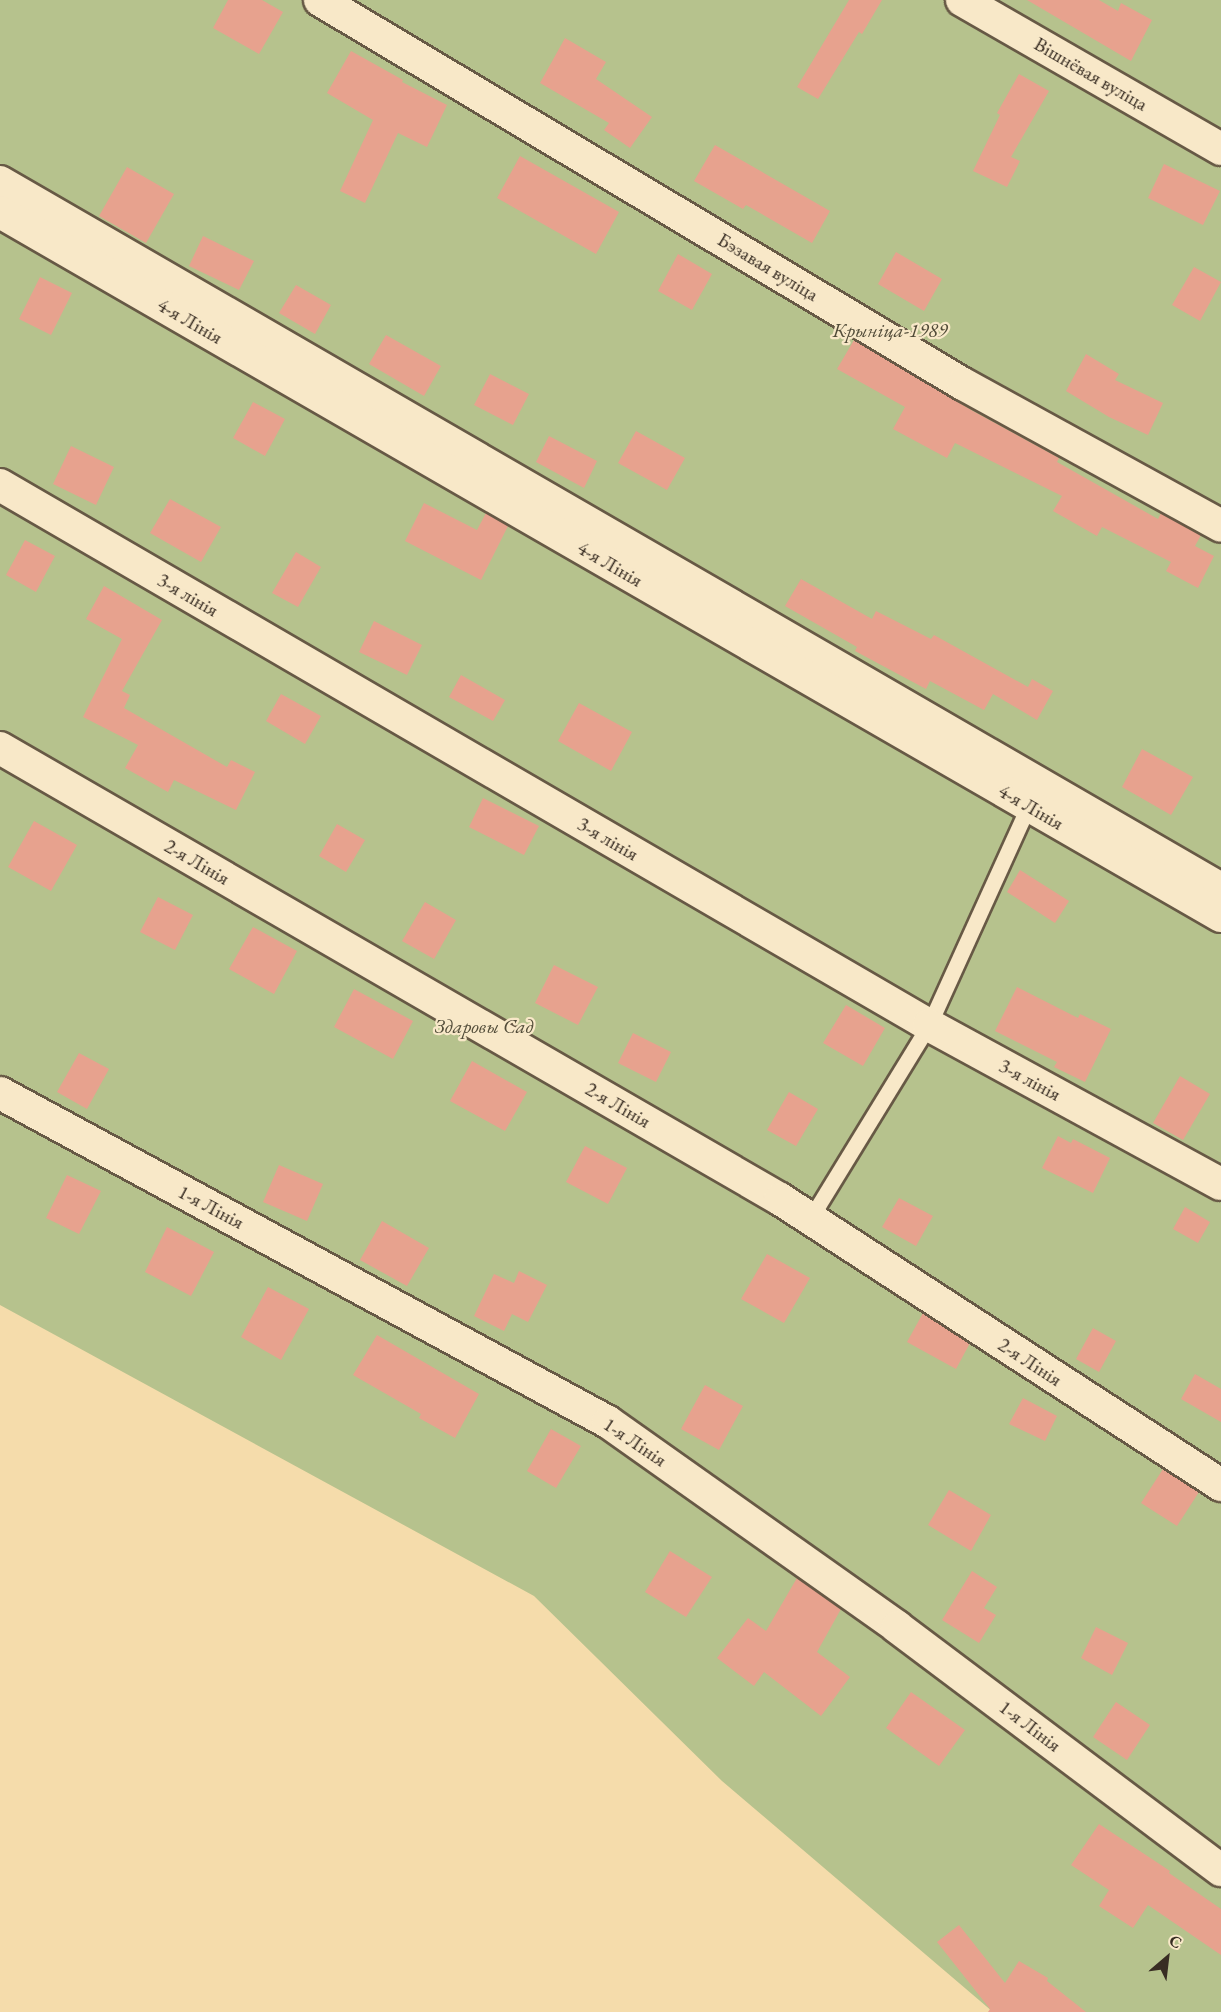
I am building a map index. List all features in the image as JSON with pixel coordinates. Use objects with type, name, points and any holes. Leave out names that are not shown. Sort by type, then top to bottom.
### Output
[{"type":"street","name":"Бэзавая вуліца","points":[[320,0],[963,384],[1221,526]]},
{"type":"street","name":"Вішнёвая вуліца","points":[[962,0],[1221,149]]},
{"type":"street","points":[[0,182],[1221,889]]},
{"type":"street","name":"4-я Лінія","points":[[0,212],[1221,916]]},
{"type":"street","name":"3-я лінія","points":[[0,485],[929,1025],[1221,1184]]},
{"type":"street","name":"2-я Лінія","points":[[0,748],[810,1219],[1221,1485]]},
{"type":"street","name":"1-я Лінія","points":[[0,1093],[608,1422],[897,1626],[1221,1870]]},
{"type":"lane","points":[[810,1219],[929,1025],[1029,805]]},
{"type":"green space","name":"Здаровы Сад","points":[[0,0],[1221,0],[1221,2012],[993,2012],[722,1781],[534,1596],[0,1305]]},
{"type":"building","points":[[228,0],[262,0],[283,12],[259,54],[213,28]]},
{"type":"building","points":[[849,0],[882,0],[862,34],[859,32],[818,99],[797,87]]},
{"type":"building","points":[[1027,0],[1099,0],[1118,11],[1121,3],[1152,20],[1131,61]]},
{"type":"building","points":[[565,38],[606,62],[596,79],[652,117],[630,148],[604,130],[609,123],[540,83]]},
{"type":"building","points":[[351,51],[403,80],[402,82],[447,105],[427,147],[398,133],[365,203],[340,191],[373,120],[327,93]]},
{"type":"building","points":[[1019,74],[1049,91],[1011,157],[1020,161],[1007,187],[973,171],[1000,115],[997,113]]},
{"type":"building","points":[[715,145],[830,211],[812,243],[746,205],[743,209],[694,181]]},
{"type":"building","points":[[520,156],[619,212],[596,254],[497,198]]},
{"type":"building","points":[[1164,164],[1220,191],[1203,225],[1148,198]]},
{"type":"building","points":[[127,167],[174,194],[146,243],[99,216]]},
{"type":"building","points":[[203,236],[254,261],[239,290],[189,266]]},
{"type":"building","points":[[896,252],[942,279],[924,311],[878,284]]},
{"type":"building","points":[[678,254],[712,274],[692,310],[658,291]]},
{"type":"building","points":[[1194,267],[1221,282],[1200,321],[1172,305]]},
{"type":"building","points":[[40,277],[72,293],[51,335],[19,319]]},
{"type":"building","points":[[296,285],[331,305],[315,334],[279,313]]},
{"type":"building","points":[[386,335],[441,366],[424,396],[369,364]]},
{"type":"building","points":[[854,340],[973,411],[1059,458],[1057,462],[1158,519],[1161,513],[1201,535],[1195,546],[1214,556],[1198,588],[1166,571],[1171,562],[1102,527],[1097,536],[1053,511],[1062,496],[955,443],[947,458],[893,429],[905,407],[837,369]]},
{"type":"building","points":[[1086,354],[1119,374],[1115,380],[1163,403],[1148,435],[1109,417],[1066,391]]},
{"type":"building","points":[[490,374],[529,394],[513,425],[474,405]]},
{"type":"building","points":[[253,402],[285,419],[265,456],[233,438]]},
{"type":"building","points":[[636,431],[685,458],[667,490],[618,463]]},
{"type":"building","points":[[549,436],[597,461],[584,488],[536,462]]},
{"type":"building","points":[[71,446],[114,467],[96,505],[53,484]]},
{"type":"building","points":[[170,499],[221,527],[201,562],[150,533]]},
{"type":"building","points":[[424,503],[477,530],[486,513],[508,526],[481,580],[405,541]]},
{"type":"building","points":[[25,540],[55,556],[36,592],[6,575]]},
{"type":"building","points":[[296,552],[321,567],[298,607],[272,593]]},
{"type":"building","points":[[801,579],[872,619],[876,611],[931,639],[934,635],[1028,687],[1032,679],[1053,691],[1037,720],[993,694],[984,710],[930,681],[926,689],[855,651],[857,647],[785,606]]},
{"type":"building","points":[[104,586],[162,620],[122,691],[130,695],[124,708],[227,767],[231,760],[255,772],[236,810],[174,780],[168,792],[125,768],[138,745],[83,717],[122,639],[86,619]]},
{"type":"building","points":[[374,621],[422,645],[407,675],[359,652]]},
{"type":"building","points":[[461,675],[505,700],[493,721],[449,697]]},
{"type":"building","points":[[281,694],[321,716],[305,744],[266,721]]},
{"type":"building","points":[[579,703],[632,732],[611,771],[558,741]]},
{"type":"building","points":[[1142,749],[1193,777],[1171,815],[1122,787]]},
{"type":"building","points":[[483,798],[539,826],[524,855],[469,827]]},
{"type":"building","points":[[34,821],[77,845],[51,891],[8,867]]},
{"type":"building","points":[[337,824],[365,840],[346,872],[319,856]]},
{"type":"building","points":[[1020,870],[1069,901],[1055,923],[1007,892]]},
{"type":"building","points":[[158,897],[193,915],[175,950],[140,932]]},
{"type":"building","points":[[425,902],[456,920],[434,959],[402,941]]},
{"type":"building","points":[[253,927],[297,951],[274,994],[229,969]]},
{"type":"building","points":[[554,965],[598,987],[578,1025],[535,1003]]},
{"type":"building","points":[[1017,987],[1078,1018],[1080,1014],[1111,1029],[1085,1082],[1054,1067],[1057,1062],[995,1031]]},
{"type":"building","points":[[354,989],[413,1021],[393,1059],[334,1027]]},
{"type":"building","points":[[846,1005],[885,1028],[863,1066],[823,1043]]},
{"type":"building","points":[[633,1033],[671,1052],[656,1082],[618,1063]]},
{"type":"building","points":[[79,1053],[109,1069],[87,1109],[57,1092]]},
{"type":"building","points":[[472,1061],[527,1092],[505,1131],[450,1101]]},
{"type":"building","points":[[1180,1076],[1210,1094],[1183,1140],[1153,1123]]},
{"type":"building","points":[[789,1092],[818,1109],[796,1146],[767,1130]]},
{"type":"building","points":[[1058,1136],[1071,1143],[1073,1139],[1110,1158],[1093,1193],[1042,1168]]},
{"type":"building","points":[[585,1146],[627,1168],[608,1204],[566,1182]]},
{"type":"building","points":[[279,1165],[323,1184],[307,1221],[263,1202]]},
{"type":"building","points":[[67,1175],[101,1191],[79,1234],[46,1218]]},
{"type":"building","points":[[899,1198],[933,1216],[916,1246],[882,1227]]},
{"type":"building","points":[[1185,1207],[1210,1222],[1198,1243],[1173,1229]]},
{"type":"building","points":[[382,1221],[429,1248],[407,1286],[360,1260]]},
{"type":"building","points":[[167,1227],[214,1252],[191,1296],[145,1272]]},
{"type":"building","points":[[767,1254],[810,1278],[784,1323],[741,1299]]},
{"type":"building","points":[[519,1271],[547,1285],[528,1322],[512,1314],[504,1331],[474,1316],[494,1274],[514,1283]]},
{"type":"building","points":[[268,1287],[309,1309],[281,1360],[241,1337]]},
{"type":"building","points":[[923,1313],[970,1343],[956,1369],[907,1342]]},
{"type":"building","points":[[1093,1328],[1116,1341],[1099,1372],[1076,1359]]},
{"type":"building","points":[[377,1335],[479,1394],[455,1438],[419,1418],[421,1414],[353,1375]]},
{"type":"building","points":[[1195,1374],[1221,1389],[1221,1422],[1181,1399]]},
{"type":"building","points":[[705,1385],[743,1406],[719,1450],[681,1429]]},
{"type":"building","points":[[1023,1398],[1057,1416],[1045,1441],[1009,1424]]},
{"type":"building","points":[[551,1429],[581,1446],[556,1488],[527,1471]]},
{"type":"building","points":[[1163,1469],[1199,1492],[1177,1526],[1141,1503]]},
{"type":"building","points":[[949,1490],[991,1515],[971,1551],[928,1525]]},
{"type":"building","points":[[670,1551],[712,1577],[686,1617],[645,1592]]},
{"type":"building","points":[[972,1571],[997,1587],[984,1608],[996,1615],[979,1643],[942,1620]]},
{"type":"building","points":[[797,1578],[841,1609],[817,1652],[850,1677],[821,1716],[764,1672],[754,1686],[717,1658],[748,1618],[766,1631]]},
{"type":"building","points":[[1096,1627],[1128,1643],[1112,1675],[1081,1658]]},
{"type":"building","points":[[911,1692],[965,1730],[939,1766],[886,1728]]},
{"type":"building","points":[[1116,1702],[1150,1725],[1127,1760],[1093,1737]]},
{"type":"building","points":[[1099,1824],[1170,1871],[1169,1873],[1221,1909],[1221,1955],[1148,1905],[1133,1928],[1099,1906],[1109,1890],[1071,1865]]},
{"type":"building","points":[[959,1925],[1005,1983],[1019,1961],[1048,1978],[1047,1981],[1086,2012],[988,2012],[990,2009],[937,1942]]},
{"type":"park label","name":"Крыніца-1989","points":[[890,330]]}]
